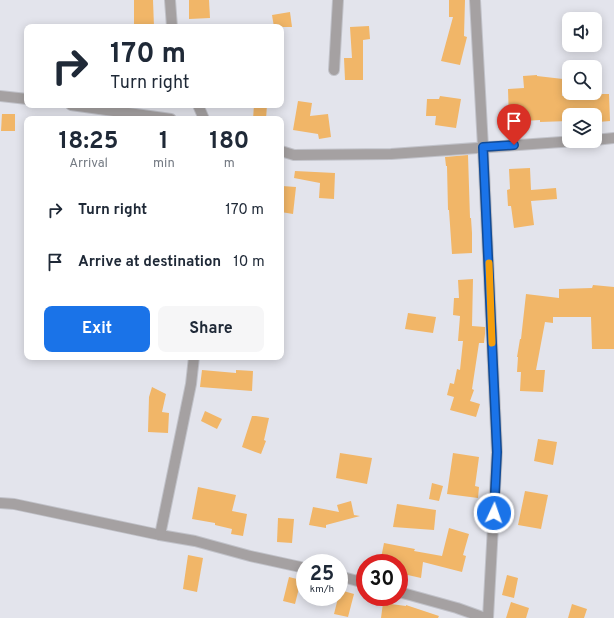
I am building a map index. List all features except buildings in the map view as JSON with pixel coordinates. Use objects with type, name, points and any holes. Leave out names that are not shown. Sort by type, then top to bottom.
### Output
[{"type":"street","points":[[170,0],[172,24]]},
{"type":"street","points":[[334,70],[338,0]]},
{"type":"street","points":[[408,594],[457,608],[486,618],[497,452],[475,0]]},
{"type":"street","points":[[0,96],[24,99]]},
{"type":"street","points":[[92,108],[150,116]]},
{"type":"street","points":[[602,139],[614,138]]},
{"type":"street","points":[[284,152],[294,155],[391,154],[562,142]]},
{"type":"street","points":[[160,535],[191,384],[194,360]]},
{"type":"street","points":[[0,503],[14,504],[160,535],[194,540],[250,556],[296,566]]},
{"type":"slow traffic","points":[[489,263],[492,343]]},
{"type":"route","points":[[494,513],[497,452],[483,147],[514,145]]}]
